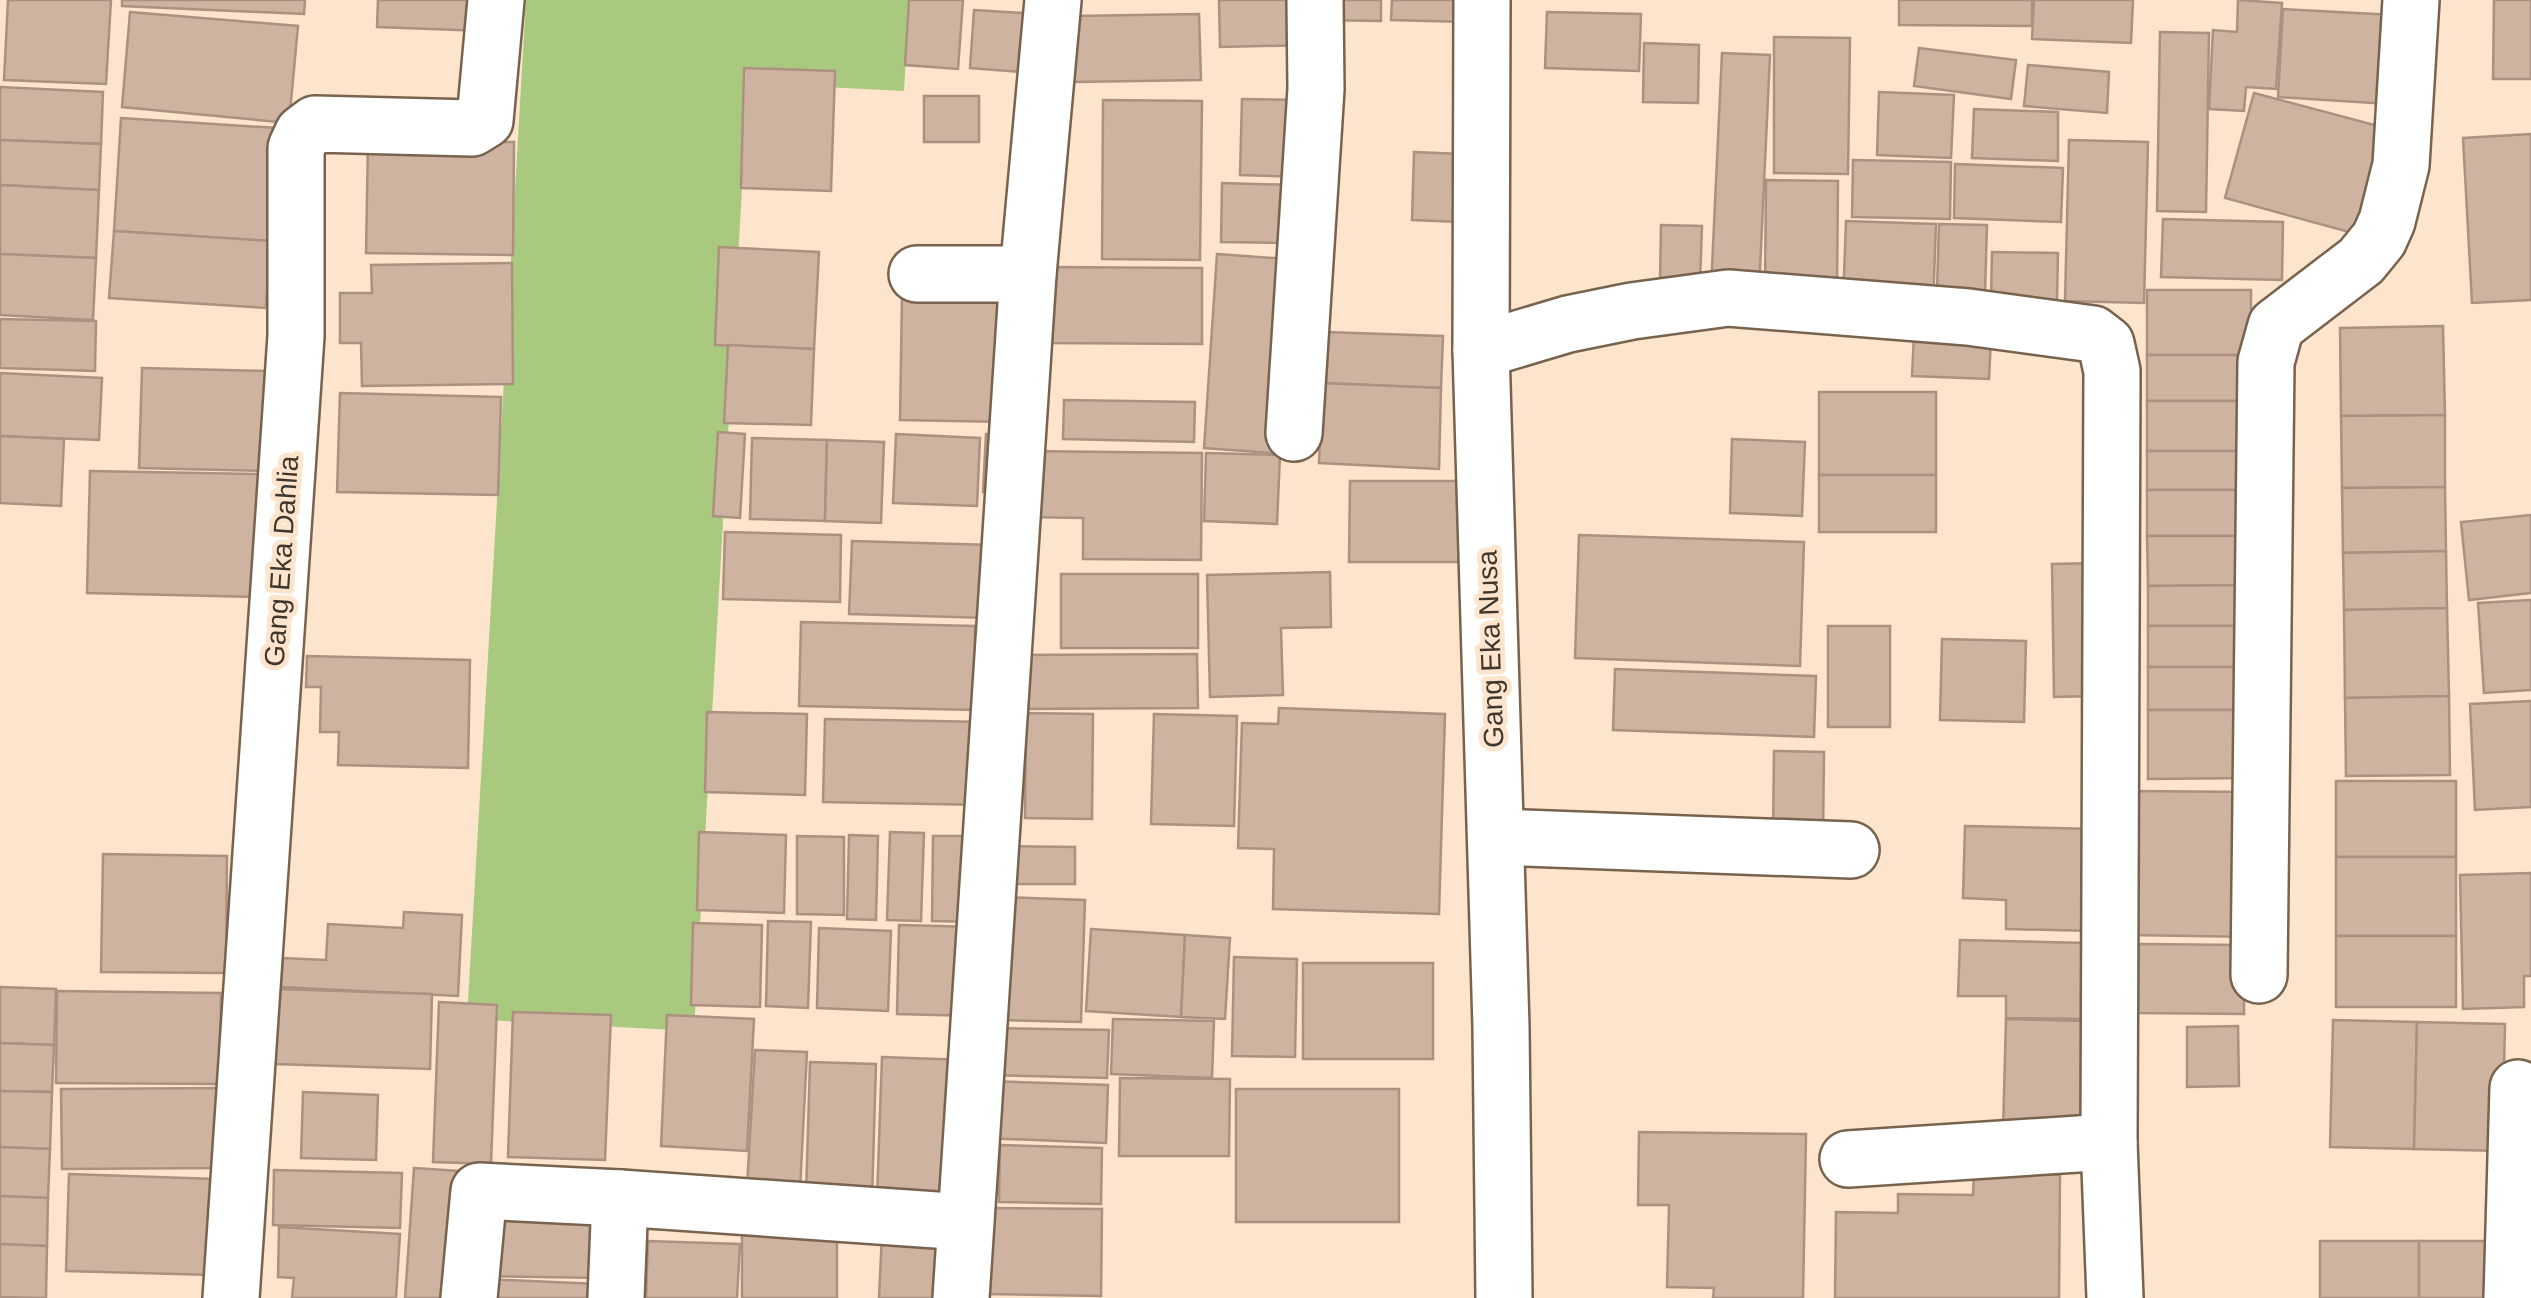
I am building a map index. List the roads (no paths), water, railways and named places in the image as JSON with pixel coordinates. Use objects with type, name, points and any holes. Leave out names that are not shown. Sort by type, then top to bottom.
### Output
[{"type":"street","name":"Gang Eka Dahlia","points":[[232,1298],[296,336],[296,148],[302,133],[315,124],[472,128],[486,120],[496,0]]},
{"type":"street","points":[[960,1298],[1028,274],[1053,0]]},
{"type":"street","points":[[1294,433],[1316,89],[1315,0]]},
{"type":"street","name":"Gang Eka Nusa","points":[[1482,0],[1481,350],[1496,838],[1504,1298]]},
{"type":"street","points":[[2259,976],[2266,362],[2276,326],[2361,261],[2387,222],[2401,165],[2410,0]]},
{"type":"street","points":[[917,274],[1028,274]]},
{"type":"street","points":[[1481,350],[1568,324],[1728,298],[1968,317],[2093,334],[2106,344],[2112,371],[2110,1142],[2115,1298]]},
{"type":"street","points":[[1496,838],[1852,850]]},
{"type":"street","points":[[2518,1088],[2518,1270]]},
{"type":"street","points":[[1848,1159],[2110,1142]]},
{"type":"street","points":[[469,1298],[479,1191],[965,1222]]},
{"type":"street","points":[[616,1298],[620,1198]]}]
